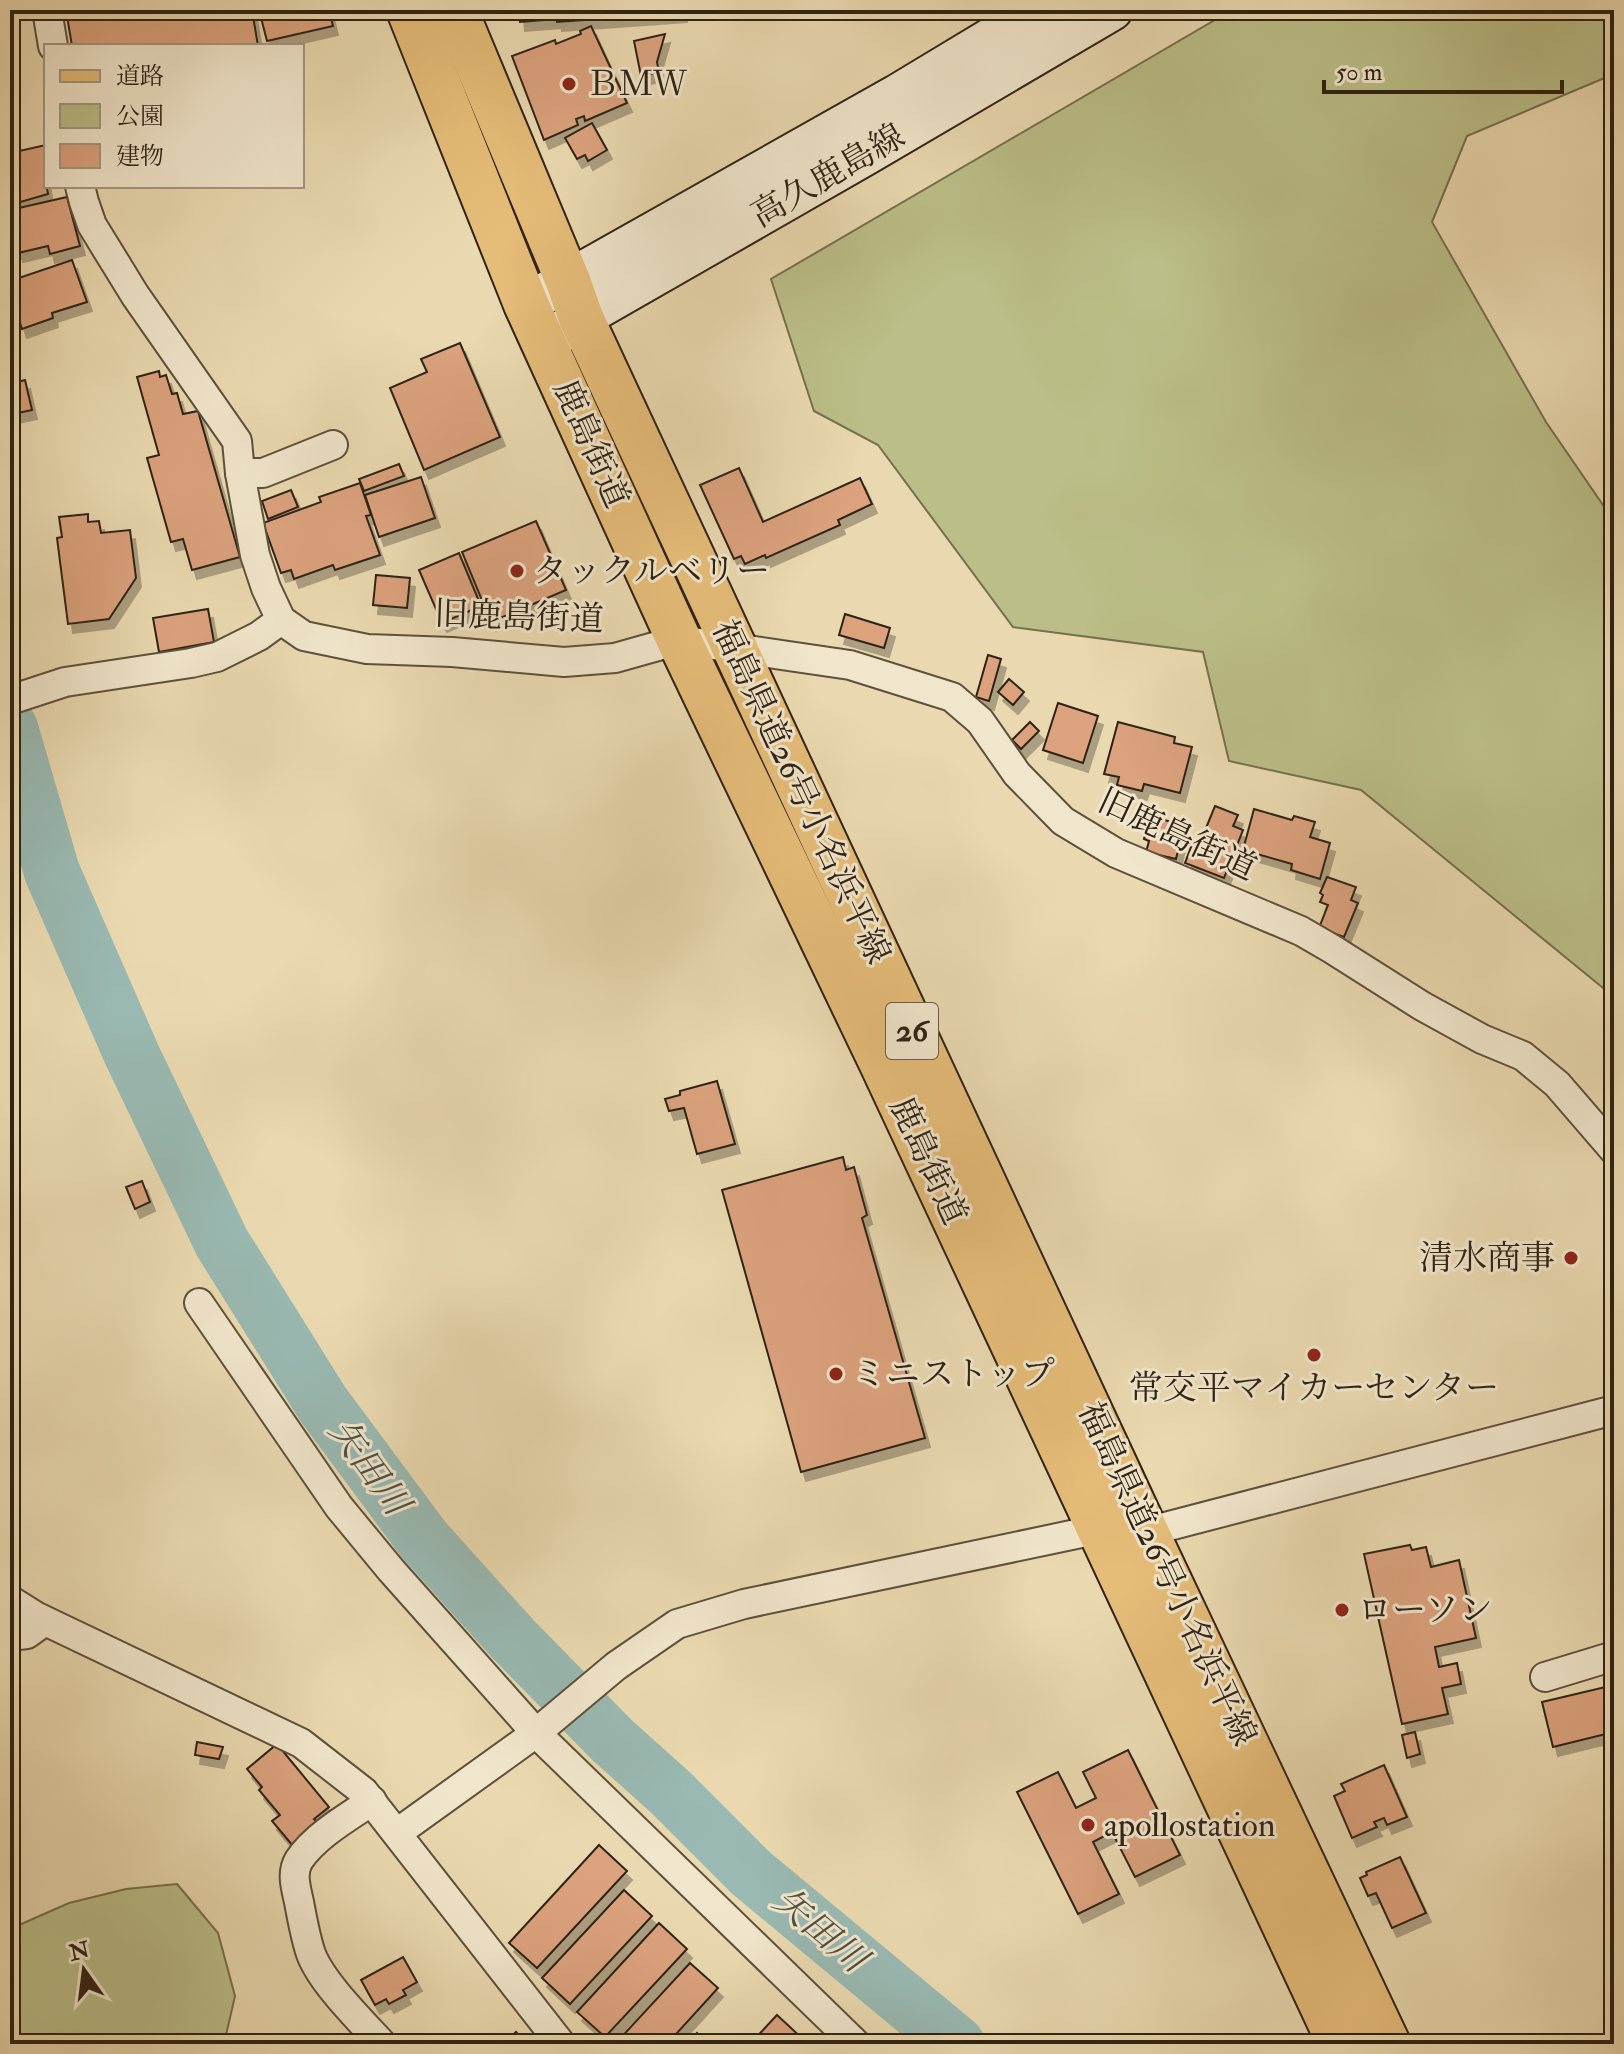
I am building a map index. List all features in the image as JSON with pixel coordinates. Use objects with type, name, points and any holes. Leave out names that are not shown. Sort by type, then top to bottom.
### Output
[{"type":"main road","name":"鹿島街道","points":[[409,10],[526,304],[679,640],[883,1066],[1340,2044]]},
{"type":"main road","name":"福島県道26号小名浜平線","points":[[455,10],[574,300],[733,648],[1388,2044]]},
{"type":"main road","name":"高久鹿島線","points":[[545,343],[574,300],[897,95],[1038,10]]},
{"type":"main road","name":"高久鹿島線","points":[[526,304],[574,300],[1112,10]]},
{"type":"street","points":[[47,10],[53,44]]},
{"type":"street","points":[[10,700],[65,682],[217,657],[259,636],[281,620],[255,555],[237,441],[135,295],[92,225],[80,188]]},
{"type":"street","points":[[240,473],[263,473],[333,445]]},
{"type":"street","name":"旧鹿島街道","points":[[281,620],[304,636],[367,649],[452,652],[564,662],[615,658],[679,640],[850,665],[952,697],[980,721],[1017,774],[1063,821],[1116,853],[1301,931],[1422,1006],[1482,1039],[1523,1056],[1557,1084],[1614,1150]]},
{"type":"street","points":[[199,1303],[339,1507],[391,1570],[536,1733],[856,2044]]},
{"type":"street","points":[[1146,1532],[1614,1410]]},
{"type":"street","points":[[397,1833],[536,1733],[616,1666],[677,1624],[744,1604],[1100,1529]]},
{"type":"street","points":[[10,1600],[45,1621],[301,1743],[364,1792],[561,2044]]},
{"type":"street","points":[[10,1636],[27,1634],[45,1621]]},
{"type":"street","points":[[1545,1677],[1614,1656]]},
{"type":"street","points":[[372,1801],[327,1830],[299,1860],[294,1871],[310,1952],[318,1968],[382,2044]]},
{"type":"green space","points":[[1232,10],[1614,10],[1614,74],[1467,136],[1432,222],[1546,422],[1614,521],[1614,997],[1361,790],[1229,761],[1203,652],[1013,627],[878,445],[814,411],[771,279]]},
{"type":"green space","points":[[177,1884],[218,1933],[235,1996],[224,2044],[10,2044],[10,1929],[69,1903],[126,1889]]},
{"type":"building","points":[[66,10],[252,10],[258,44],[72,44]]},
{"type":"building","points":[[259,10],[329,10],[333,26],[267,41]]},
{"type":"building","points":[[519,10],[682,10],[682,13],[520,22]]},
{"type":"building","points":[[591,26],[627,103],[585,121],[584,116],[576,119],[578,125],[544,140],[512,56],[555,40],[556,44],[581,34],[580,31]]},
{"type":"building","points":[[665,34],[657,62],[659,72],[641,76],[634,41]]},
{"type":"building","points":[[592,123],[607,150],[588,161],[585,155],[577,159],[565,138]]},
{"type":"building","points":[[44,145],[44,188],[47,188],[48,194],[10,205],[10,153]]},
{"type":"building","points":[[67,197],[80,246],[50,254],[48,246],[18,253],[10,224],[10,210]]},
{"type":"building","points":[[72,260],[87,302],[52,313],[53,318],[22,329],[10,293],[10,281]]},
{"type":"building","points":[[460,343],[500,437],[424,470],[390,388],[427,372],[421,359]]},
{"type":"building","points":[[159,371],[160,377],[166,375],[172,394],[177,393],[183,414],[198,411],[240,557],[192,570],[183,539],[171,542],[147,458],[159,455],[137,377]]},
{"type":"building","points":[[25,380],[32,410],[13,414],[10,384]]},
{"type":"building","points":[[399,464],[404,476],[364,491],[359,479]]},
{"type":"building","points":[[739,468],[763,522],[860,478],[872,504],[838,520],[840,525],[766,558],[765,555],[745,564],[741,556],[734,559],[700,485]]},
{"type":"building","points":[[421,477],[435,518],[379,537],[365,495]]},
{"type":"building","points":[[360,483],[371,515],[366,516],[380,555],[335,570],[333,565],[294,579],[291,570],[281,573],[263,523],[321,502],[319,497]]},
{"type":"building","points":[[291,490],[298,507],[268,519],[262,501]]},
{"type":"building","points":[[88,514],[88,522],[99,521],[101,533],[130,530],[136,578],[109,619],[68,624],[57,538],[62,537],[59,517]]},
{"type":"building","points":[[536,521],[566,590],[491,622],[462,552]]},
{"type":"building","points":[[459,553],[481,606],[442,623],[419,570]]},
{"type":"building","points":[[376,575],[410,578],[407,608],[373,605]]},
{"type":"building","points":[[208,609],[214,642],[159,652],[153,618]]},
{"type":"building","points":[[845,614],[890,628],[884,648],[839,635]]},
{"type":"building","points":[[988,655],[1001,659],[989,701],[976,697]]},
{"type":"building","points":[[1009,679],[1024,692],[1013,705],[998,692]]},
{"type":"building","points":[[1058,703],[1098,716],[1083,763],[1043,750]]},
{"type":"building","points":[[1030,722],[1039,731],[1021,749],[1012,740]]},
{"type":"building","points":[[1118,722],[1175,737],[1174,743],[1192,747],[1180,793],[1144,784],[1142,791],[1117,785],[1119,777],[1104,774]]},
{"type":"building","points":[[1215,806],[1238,815],[1233,826],[1243,830],[1224,878],[1185,863],[1193,842],[1199,845]]},
{"type":"building","points":[[1254,809],[1292,820],[1294,816],[1315,822],[1310,837],[1330,843],[1320,879],[1291,870],[1292,864],[1243,850]]},
{"type":"building","points":[[1156,818],[1184,825],[1176,859],[1146,852],[1149,841],[1144,839],[1147,828],[1154,829]]},
{"type":"building","points":[[1327,877],[1356,887],[1351,900],[1358,903],[1344,937],[1319,928],[1328,905],[1320,902],[1323,895],[1320,893]]},
{"type":"building","points":[[717,1081],[735,1144],[697,1154],[684,1108],[669,1111],[665,1099],[680,1095],[680,1091]]},
{"type":"building","points":[[843,1157],[846,1170],[854,1167],[867,1215],[862,1218],[925,1438],[801,1472],[722,1190]]},
{"type":"building","points":[[142,1181],[150,1202],[135,1209],[126,1187]]},
{"type":"building","points":[[1410,1545],[1412,1550],[1426,1547],[1431,1567],[1459,1560],[1476,1638],[1435,1647],[1439,1667],[1457,1663],[1461,1684],[1442,1688],[1448,1714],[1402,1724],[1364,1554]]},
{"type":"building","points":[[1614,1586],[1614,1626],[1604,1589]]},
{"type":"building","points":[[1614,1685],[1614,1732],[1553,1747],[1542,1702]]},
{"type":"building","points":[[1415,1732],[1420,1754],[1407,1758],[1402,1735]]},
{"type":"building","points":[[197,1742],[223,1747],[219,1759],[195,1755]]},
{"type":"building","points":[[277,1744],[329,1807],[314,1819],[319,1824],[293,1846],[272,1821],[280,1815],[259,1790],[262,1787],[247,1769]]},
{"type":"building","points":[[1128,1750],[1180,1855],[1135,1877],[1112,1832],[1093,1842],[1119,1894],[1078,1914],[1017,1792],[1058,1772],[1076,1808],[1096,1798],[1083,1772]]},
{"type":"building","points":[[1384,1765],[1407,1817],[1387,1825],[1384,1818],[1374,1822],[1377,1827],[1352,1838],[1334,1796],[1345,1791],[1341,1784]]},
{"type":"building","points":[[599,1845],[627,1871],[537,1968],[509,1943]]},
{"type":"building","points":[[1400,1857],[1426,1913],[1392,1928],[1376,1893],[1368,1896],[1360,1878],[1367,1875],[1366,1872]]},
{"type":"building","points":[[624,1890],[652,1916],[570,2004],[542,1978]]},
{"type":"building","points":[[659,1923],[687,1949],[605,2037],[577,2012]]},
{"type":"building","points":[[403,1957],[417,1982],[403,1990],[406,1995],[389,2004],[386,1999],[375,2005],[361,1980]]},
{"type":"building","points":[[690,1963],[718,1988],[667,2044],[615,2044]]},
{"type":"building","points":[[777,2015],[805,2041],[802,2044],[750,2044]]},
{"type":"building","points":[[516,2032],[526,2043],[503,2044]]},
{"type":"building","points":[[697,2033],[710,2044],[687,2044]]},
{"type":"waterway","name":"矢田川","points":[[10,728],[52,872],[132,1055],[222,1243],[322,1403],[423,1539],[512,1638],[612,1740],[670,1792],[751,1873],[957,2044]]},
{"type":"place","name":"ＢＭＷ","points":[[569,84]]},
{"type":"place","name":"タックルベリー","points":[[517,571]]},
{"type":"place","name":"清水商事","points":[[1571,1258]]},
{"type":"place","name":"常交平マイカーセンター","points":[[1314,1355]]},
{"type":"place","name":"ミニストップ","points":[[836,1374]]},
{"type":"place","name":"ローソン","points":[[1342,1610]]},
{"type":"place","name":"apollostation","points":[[1088,1825]]}]
